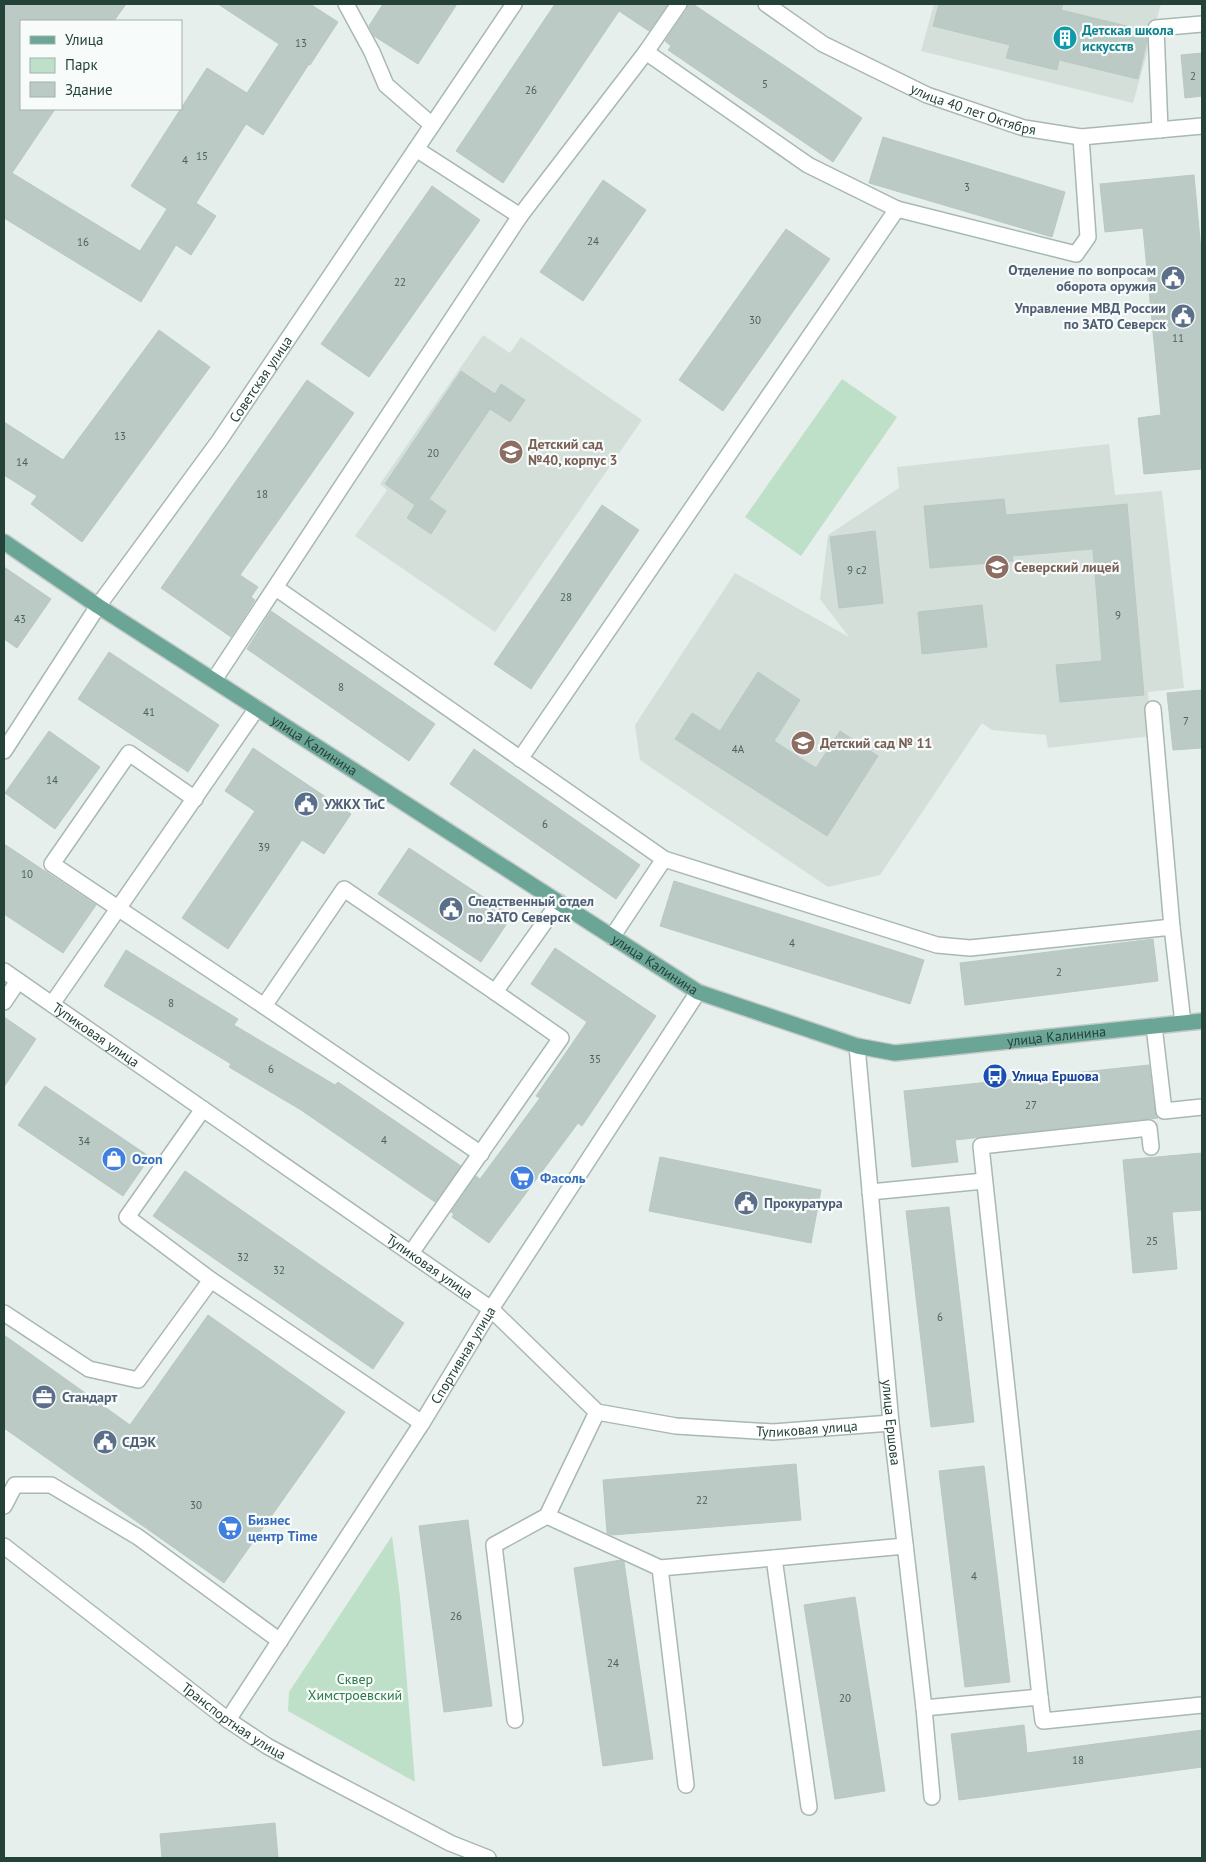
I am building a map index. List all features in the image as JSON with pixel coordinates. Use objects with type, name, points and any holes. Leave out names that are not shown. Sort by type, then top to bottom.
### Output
[{"type":"main road","name":"улица Калинина","points":[[4,542],[98,606],[698,992],[857,1046],[895,1053],[1202,1021]]},
{"type":"street","points":[[346,4],[372,52],[386,85],[432,125]]},
{"type":"street","name":"Советская улица","points":[[4,751],[98,606],[219,441],[514,4]]},
{"type":"street","points":[[214,680],[520,216],[646,52],[679,4]]},
{"type":"street","name":"улица 40 лет Октября","points":[[766,4],[823,44],[927,95],[1024,128],[1081,137],[1202,126]]},
{"type":"street","points":[[1160,130],[1156,28],[1202,24]]},
{"type":"street","points":[[646,52],[808,165],[897,209],[1076,254],[1088,237],[1081,137]]},
{"type":"street","points":[[416,149],[520,216]]},
{"type":"street","points":[[520,759],[897,209]]},
{"type":"street","points":[[276,588],[664,859],[937,945],[970,948],[1172,927]]},
{"type":"street","points":[[52,1004],[257,708]]},
{"type":"street","points":[[1154,709],[1172,927],[1183,1023]]},
{"type":"street","points":[[195,799],[129,753],[52,864],[481,1154]]},
{"type":"street","points":[[612,937],[664,859]]},
{"type":"street","points":[[264,1006],[344,889],[561,1038],[410,1253]]},
{"type":"street","points":[[495,992],[559,902]]},
{"type":"street","name":"Тупиковая улица","points":[[4,970],[491,1309],[597,1412],[676,1426],[773,1432],[891,1423]]},
{"type":"street","points":[[4,1002],[18,981]]},
{"type":"street","name":"Спортивная улица","points":[[228,1720],[422,1423],[491,1309],[698,992]]},
{"type":"street","points":[[1154,1026],[1164,1111],[1202,1107]]},
{"type":"street","name":"улица Ершова","points":[[857,1046],[891,1423],[924,1708],[932,1797]]},
{"type":"street","points":[[203,1109],[127,1217],[211,1280],[422,1423]]},
{"type":"street","points":[[1151,1147],[1149,1128],[981,1146],[1043,1721],[1202,1705]]},
{"type":"street","points":[[870,1192],[984,1181]]},
{"type":"street","points":[[4,1313],[89,1369],[138,1380],[211,1280]]},
{"type":"street","points":[[515,1720],[494,1545],[547,1516],[597,1412]]},
{"type":"street","points":[[4,1506],[15,1485],[51,1485],[138,1537],[280,1641]]},
{"type":"street","points":[[547,1516],[660,1568],[905,1546]]},
{"type":"street","name":"Транспортная улица","points":[[4,1546],[228,1720],[267,1746],[450,1843],[488,1858]]},
{"type":"street","points":[[774,1558],[809,1807]]},
{"type":"street","points":[[660,1568],[686,1785]]},
{"type":"street","points":[[924,1708],[1040,1696]]},
{"type":"shaded area","points":[[934,4],[1161,4],[1133,103],[921,51]]},
{"type":"shaded area","name":"Детский сад №40, корпус 3","points":[[483,335],[510,353],[521,337],[642,420],[495,632],[355,536],[387,490],[380,484]]},
{"type":"shaded area","points":[[1109,444],[1115,495],[1162,491],[1184,688],[1148,692],[1151,736],[1048,748],[1046,735],[992,730],[982,723],[880,875],[828,887],[640,760],[635,725],[735,573],[849,637],[820,599],[828,535],[899,488],[897,467]]},
{"type":"green space","points":[[842,379],[897,417],[801,556],[745,517]]},
{"type":"green space","name":"Сквер Химстроевский","points":[[392,1536],[400,1597],[415,1782],[288,1711],[289,1692]]},
{"type":"building","points":[[4,4],[126,4],[115,20],[20,20],[20,110],[54,110],[12,173],[140,251],[167,209],[131,186],[180,110],[182,110],[182,107],[207,68],[247,93],[279,44],[218,4],[310,4],[338,22],[263,135],[246,124],[196,203],[216,216],[191,255],[176,245],[141,302],[4,218]]},
{"type":"building","points":[[383,4],[457,4],[418,64],[374,36],[369,26]]},
{"type":"building","points":[[555,4],[668,4],[649,31],[619,11],[503,183],[456,151]]},
{"type":"building","points":[[688,4],[693,4],[862,118],[833,162],[668,50],[671,46],[665,41],[687,9]]},
{"type":"building","name":"Детская школа искусств","points":[[939,4],[1063,4],[1061,10],[1147,31],[1147,41],[1138,79],[1059,60],[1057,70],[1006,58],[1010,45],[933,26]]},
{"type":"building","points":[[1202,53],[1202,96],[1185,98],[1181,55]]},
{"type":"building","points":[[883,137],[1065,192],[1052,237],[869,183]]},
{"type":"building","points":[[1194,175],[1202,261],[1202,469],[1144,474],[1138,418],[1161,415],[1143,228],[1105,232],[1100,184]]},
{"type":"building","points":[[603,180],[646,210],[583,301],[540,272]]},
{"type":"building","points":[[432,186],[480,220],[369,377],[321,344]]},
{"type":"building","points":[[786,229],[830,259],[723,411],[679,380]]},
{"type":"building","points":[[159,330],[210,367],[82,542],[31,504],[37,496],[4,475],[4,422],[63,460]]},
{"type":"building","points":[[461,371],[495,394],[501,384],[525,400],[510,422],[490,409],[429,499],[446,511],[431,534],[407,518],[415,505],[385,484]]},
{"type":"building","points":[[307,380],[354,413],[240,575],[258,587],[251,597],[255,600],[231,637],[161,588]]},
{"type":"building","points":[[1004,499],[1006,515],[1127,504],[1144,695],[1060,702],[1056,665],[1102,661],[1093,549],[1012,556],[1013,561],[930,568],[924,506]]},
{"type":"building","points":[[602,505],[639,530],[531,689],[494,664]]},
{"type":"building","points":[[875,531],[883,603],[839,608],[830,537]]},
{"type":"building","points":[[4,567],[51,599],[17,648],[4,639]]},
{"type":"building","points":[[982,605],[987,647],[922,654],[918,612]]},
{"type":"building","points":[[271,611],[435,724],[409,761],[247,649]]},
{"type":"building","points":[[109,652],[219,725],[188,772],[78,699]]},
{"type":"building","points":[[758,672],[800,700],[774,741],[816,768],[840,731],[878,756],[827,836],[675,739],[692,713],[720,731]]},
{"type":"building","points":[[1202,690],[1202,748],[1173,750],[1167,693]]},
{"type":"building","points":[[49,731],[100,767],[55,829],[5,793]]},
{"type":"building","points":[[253,748],[351,814],[324,854],[302,840],[228,949],[182,918],[255,811],[225,791]]},
{"type":"building","points":[[474,749],[640,865],[616,899],[450,784]]},
{"type":"building","points":[[4,844],[96,905],[63,953],[4,914]]},
{"type":"building","points":[[409,848],[512,916],[481,962],[378,894]]},
{"type":"building","points":[[674,881],[924,960],[910,1004],[660,926]]},
{"type":"building","points":[[1153,939],[1158,981],[965,1005],[960,963]]},
{"type":"building","points":[[555,948],[656,1016],[582,1126],[578,1123],[489,1243],[452,1217],[454,1214],[451,1212],[476,1176],[480,1179],[540,1098],[536,1096],[587,1022],[531,984]]},
{"type":"building","points":[[126,950],[238,1019],[234,1025],[335,1085],[338,1082],[461,1166],[435,1202],[301,1110],[229,1067],[231,1064],[104,986]]},
{"type":"building","points":[[4,1017],[36,1039],[4,1087]]},
{"type":"building","points":[[1149,1065],[1155,1112],[1158,1118],[955,1140],[958,1162],[912,1167],[904,1091]]},
{"type":"building","points":[[45,1086],[150,1157],[123,1196],[18,1125]]},
{"type":"building","points":[[1202,1153],[1202,1210],[1172,1212],[1177,1269],[1133,1273],[1123,1160]]},
{"type":"building","points":[[660,1157],[821,1190],[811,1243],[649,1211]]},
{"type":"building","points":[[185,1171],[404,1323],[373,1369],[153,1216]]},
{"type":"building","points":[[949,1207],[974,1422],[931,1427],[906,1211]]},
{"type":"building","points":[[208,1315],[345,1412],[224,1583],[4,1428],[4,1335],[130,1425]]},
{"type":"building","points":[[796,1464],[801,1520],[612,1535],[607,1533],[603,1480]]},
{"type":"building","points":[[984,1466],[1010,1682],[965,1687],[939,1471]]},
{"type":"building","points":[[468,1520],[492,1706],[444,1712],[419,1526]]},
{"type":"building","points":[[621,1560],[624,1562],[653,1759],[603,1766],[574,1568]]},
{"type":"building","points":[[855,1597],[885,1791],[835,1799],[804,1605]]},
{"type":"building","points":[[1024,1725],[1027,1753],[1202,1730],[1202,1767],[959,1800],[951,1734]]},
{"type":"building","points":[[275,1823],[278,1858],[162,1858],[160,1834]]},
{"type":"place","name":"Детская школа искусств","points":[[1065,38]]},
{"type":"place","name":"Отделение по вопросам оборота оружия","points":[[1173,278]]},
{"type":"place","name":"Управление МВД России по ЗАТО Северск","points":[[1183,316]]},
{"type":"place","name":"Детский сад №40, корпус 3","points":[[511,452]]},
{"type":"place","name":"Северский лицей","points":[[997,567]]},
{"type":"place","name":"Детский сад № 11","points":[[803,743]]},
{"type":"place","name":"УЖКХ ТиС","points":[[306,804]]},
{"type":"place","name":"Следственный отдел по ЗАТО Северск","points":[[451,909]]},
{"type":"place","name":"Улица Ершова","points":[[995,1076]]},
{"type":"place","name":"Ozon","points":[[114,1159]]},
{"type":"place","name":"Фасоль","points":[[522,1178]]},
{"type":"place","name":"Прокуратура","points":[[746,1203]]},
{"type":"place","name":"Стандарт","points":[[44,1397]]},
{"type":"place","name":"СДЭК","points":[[105,1442]]},
{"type":"place","name":"Бизнес центр Time","points":[[230,1528]]}]
